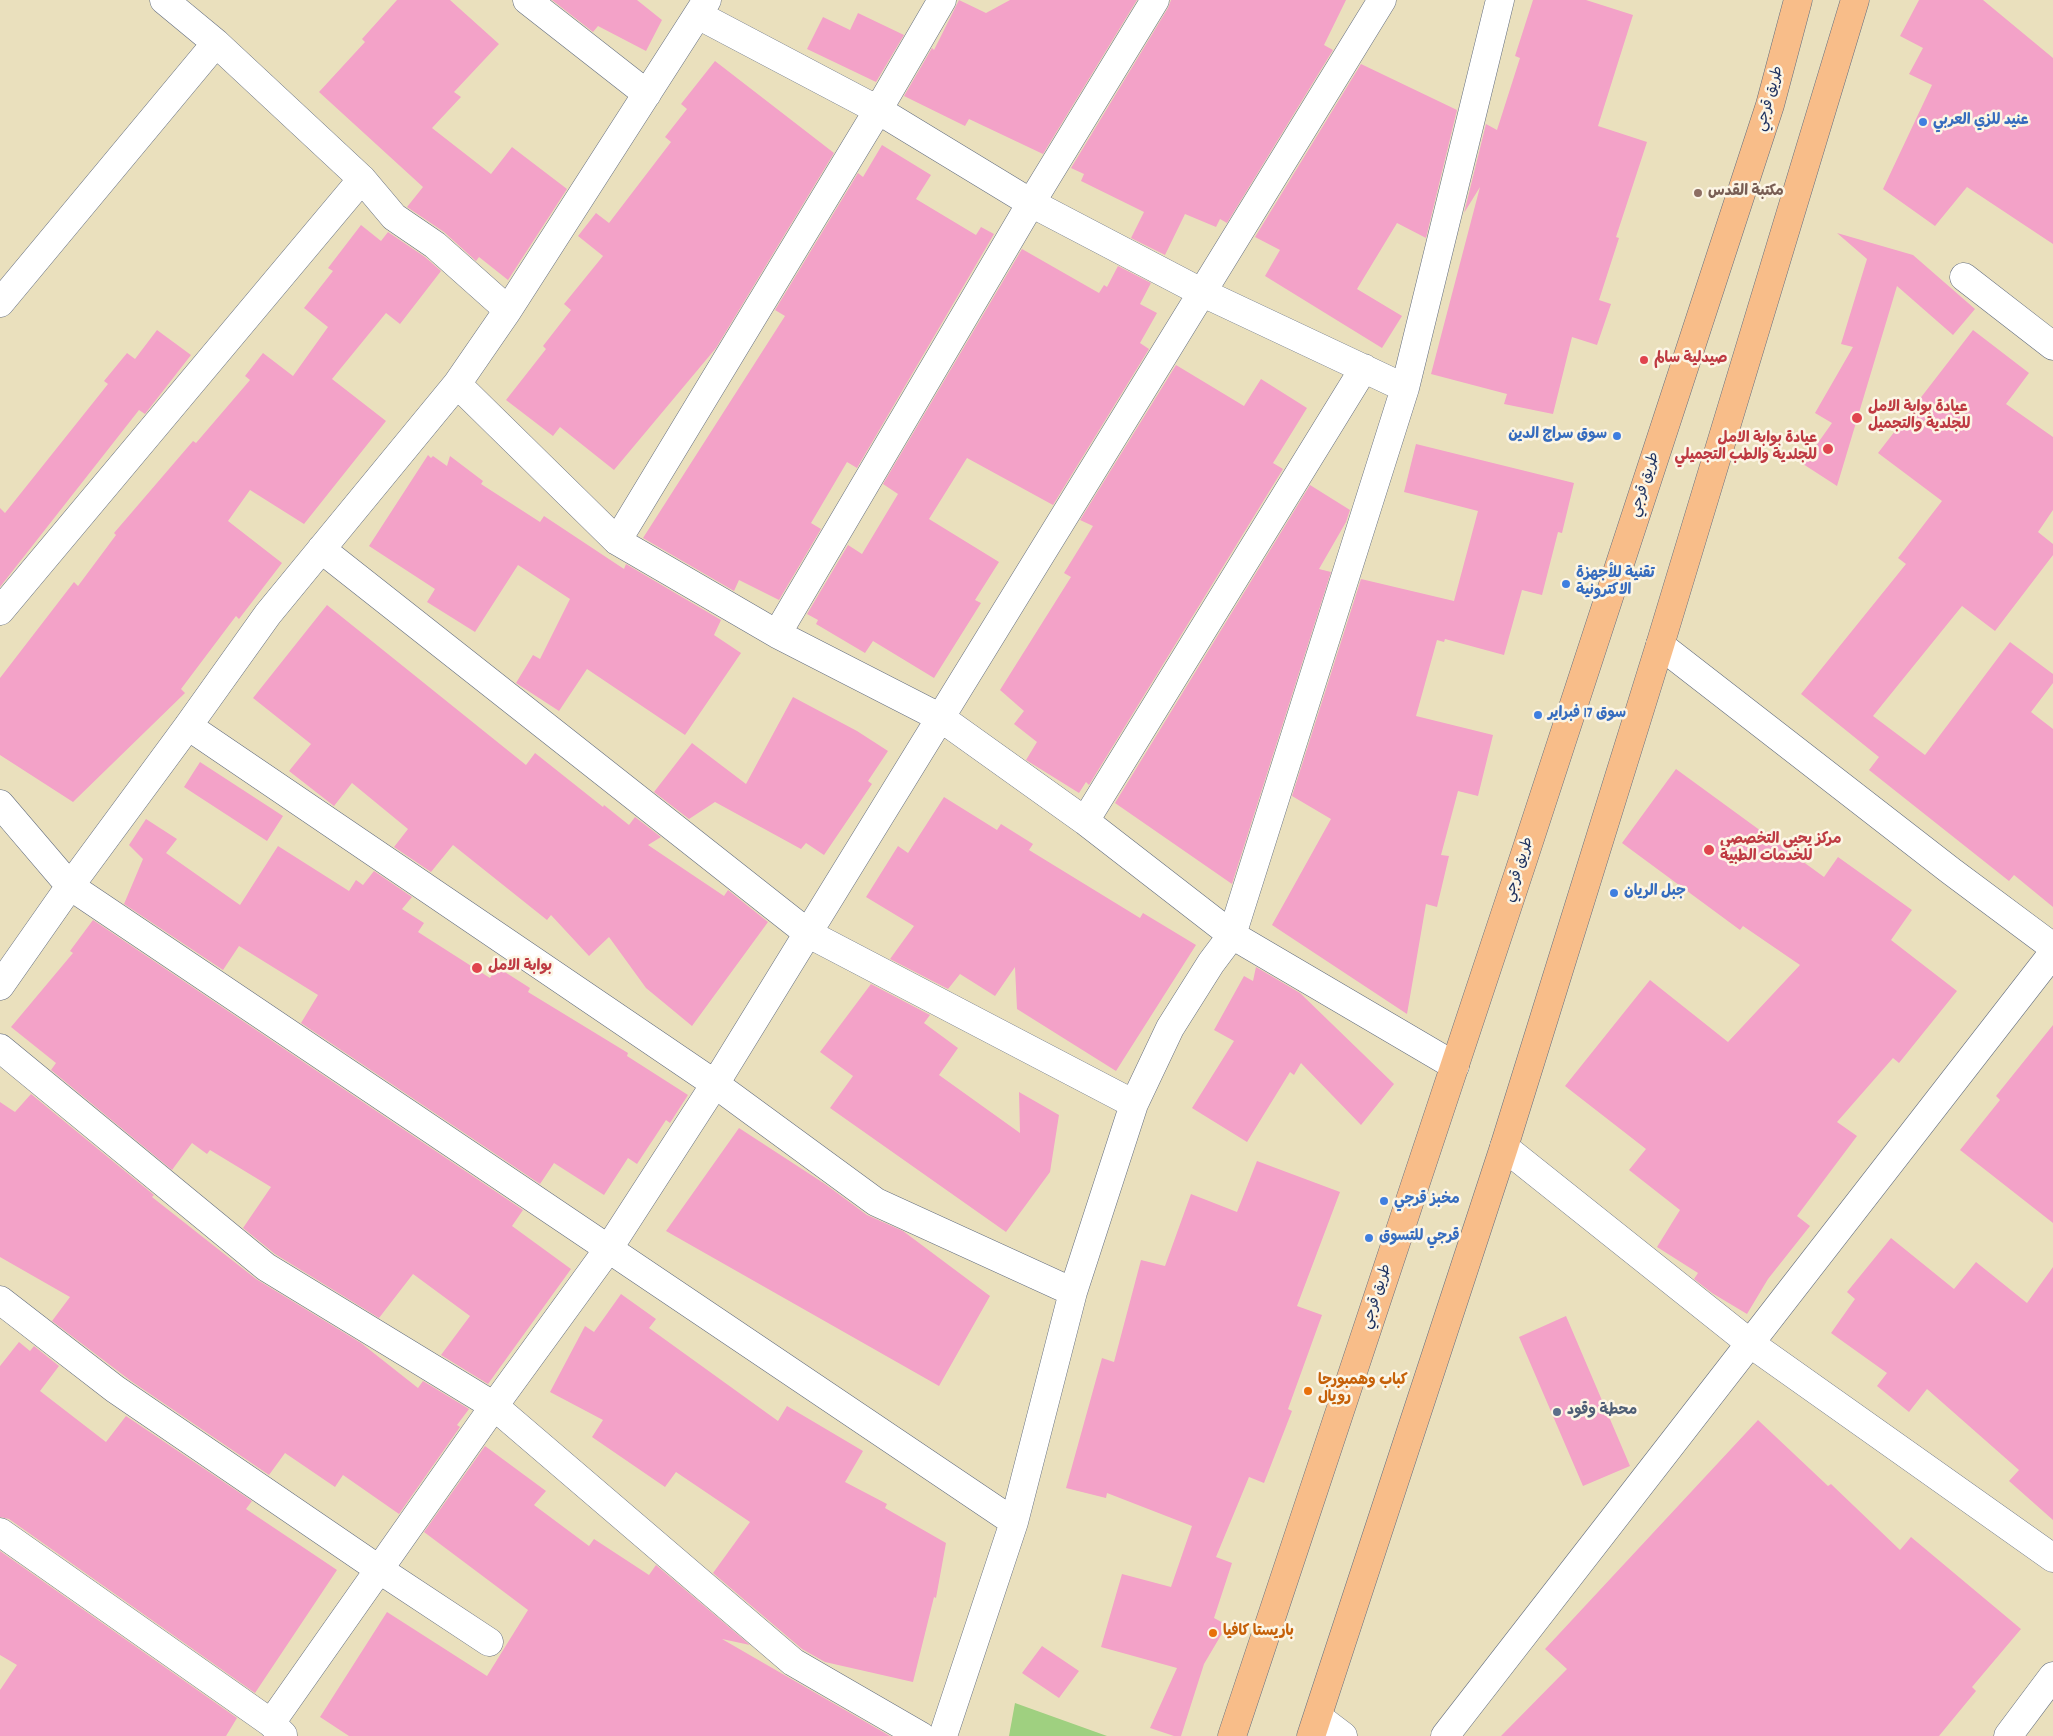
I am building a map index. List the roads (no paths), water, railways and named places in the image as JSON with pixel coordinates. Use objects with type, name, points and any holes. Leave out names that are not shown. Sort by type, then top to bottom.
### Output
[{"type":"highway","name":"طريق قرجي","points":[[1232,1736],[1455,1066],[1770,105],[1798,0]]},
{"type":"highway","points":[[1315,1726],[1504,1147],[1660,645],[1855,0]]},
{"type":"street","points":[[164,0],[216,43],[362,179],[394,217],[435,245],[508,310]]},
{"type":"street","points":[[527,0],[647,94]]},
{"type":"street","points":[[617,541],[878,110],[942,0]]},
{"type":"street","points":[[777,634],[1031,203],[1155,0]]},
{"type":"street","points":[[0,1532],[278,1729],[380,1570],[494,1406],[609,1248],[715,1084],[1382,0]]},
{"type":"street","points":[[942,1736],[1014,1522],[1074,1292],[1134,1104],[1170,1028],[1211,963],[1232,935],[1405,388],[1500,0]]},
{"type":"street","points":[[0,986],[70,886],[268,614],[457,384],[508,310],[703,7],[1031,203],[1201,292],[1405,388]]},
{"type":"street","points":[[0,303],[216,43]]},
{"type":"street","points":[[0,611],[362,179]]},
{"type":"street","points":[[1964,277],[2053,346]]},
{"type":"street","points":[[1085,821],[1364,368]]},
{"type":"street","points":[[457,384],[617,541],[777,634],[941,718],[1085,821],[1232,935],[1455,1066]]},
{"type":"street","points":[[321,549],[809,934],[1134,1104]]},
{"type":"street","points":[[1660,645],[1951,871],[2053,946]]},
{"type":"street","points":[[188,726],[715,1084],[876,1202],[1074,1292]]},
{"type":"street","points":[[0,804],[70,886],[1014,1522]]},
{"type":"street","points":[[1445,1736],[2053,953]]},
{"type":"street","points":[[0,1048],[266,1267],[494,1406],[793,1662],[921,1736]]},
{"type":"street","points":[[1504,1147],[1751,1344],[2053,1558]]},
{"type":"street","points":[[0,1300],[115,1389],[489,1642]]},
{"type":"street","points":[[2008,1736],[2053,1676]]},
{"type":"street","points":[[1315,1726],[1342,1736]]},
{"type":"place","name":"عنيد للزي العربي","points":[[1923,122]]},
{"type":"place","name":"مكتبة القدس","points":[[1698,193]]},
{"type":"place","name":"صيدلية سالم","points":[[1644,360]]},
{"type":"place","name":"عيادة بوابة الامل للجلدية والتجميل","points":[[1857,418]]},
{"type":"place","name":"سوق سراج الدين","points":[[1617,436]]},
{"type":"place","name":"عيادة بوابة الامل للجلدية والطب التجميلي","points":[[1828,449]]},
{"type":"place","name":"تقنية للأجهزة الاكترونية","points":[[1566,584]]},
{"type":"place","name":"سوق 17 فبراير","points":[[1538,715]]},
{"type":"place","name":"مركز يحيى التخصصي للخدمات الطبية","points":[[1709,850]]},
{"type":"place","name":"جبل الريان","points":[[1614,893]]},
{"type":"place","name":"بوابة الامل","points":[[477,968]]},
{"type":"place","name":"مخبز قرجي","points":[[1384,1201]]},
{"type":"place","name":"قرجي للتسوق","points":[[1369,1238]]},
{"type":"place","name":"كباب وهمبورجا رويال","points":[[1308,1391]]},
{"type":"place","name":"محطة وقود","points":[[1557,1412]]},
{"type":"place","name":"باريستا كافيا","points":[[1213,1633]]}]
